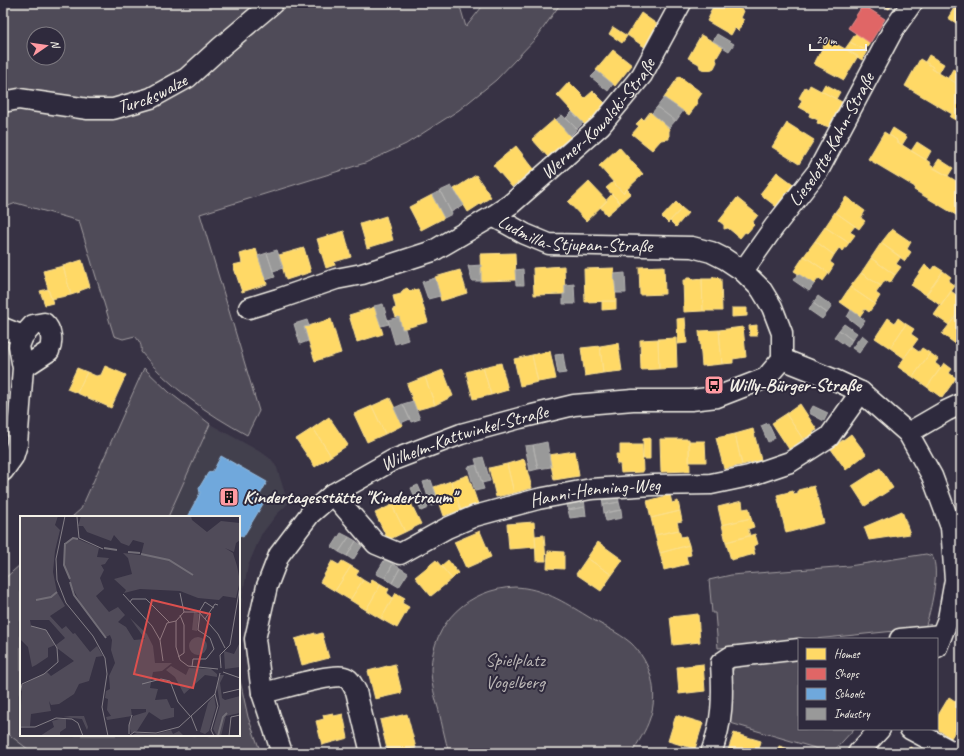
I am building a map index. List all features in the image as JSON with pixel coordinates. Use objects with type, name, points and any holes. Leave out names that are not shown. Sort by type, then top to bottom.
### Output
[{"type":"street","name":"Turckswalze","points":[[3,102],[19,99],[88,109],[113,109],[151,98],[187,78],[273,3]]},
{"type":"street","name":"Werner-Kowalski-Straße","points":[[493,216],[511,204],[602,125],[642,75],[681,3]]},
{"type":"street","name":"Lieselotte-Kahn-Straße","points":[[743,271],[774,227],[818,171],[893,30],[912,3]]},
{"type":"street","name":"Ludmilla-Stjupan-Straße","points":[[249,308],[336,279],[362,274],[433,251],[493,216],[525,234],[549,244],[692,247],[711,252],[743,271],[761,289],[772,307],[782,334],[782,359]]},
{"type":"street","points":[[3,470],[13,457],[17,444],[24,368],[19,346],[23,336],[33,325],[44,323],[49,327],[52,339],[51,347],[49,351],[24,368]]},
{"type":"street","points":[[3,328],[23,336]]},
{"type":"street","points":[[782,359],[861,392],[908,433],[932,476],[951,527],[955,580],[947,631],[906,638]]},
{"type":"street","name":"Wilhelm-Kattwinkel-Straße","points":[[282,753],[262,694],[255,639],[267,586],[279,555],[310,514],[333,494],[393,460],[461,434],[574,405],[633,400],[691,400],[716,397],[766,378],[782,359]]},
{"type":"street","name":"Hanni-Henning-Weg","points":[[333,494],[376,544],[400,554],[447,528],[475,516],[538,499],[591,489],[711,484],[749,476],[790,462],[829,437],[861,392]]},
{"type":"street","points":[[908,433],[961,404]]},
{"type":"street","points":[[712,753],[721,721],[723,697],[721,663],[730,657],[798,649]]},
{"type":"street","points":[[262,694],[328,677],[344,677],[351,681],[356,690],[371,753]]},
{"type":"street","points":[[858,753],[879,730]]},
{"type":"street","points":[[912,730],[955,753]]},
{"type":"shaded area","points":[[210,424],[272,460],[277,468],[288,504],[277,514],[261,535],[248,566],[240,616],[240,516],[168,516]]},
{"type":"shaded area","points":[[3,730],[33,753],[3,753]]},
{"type":"green space","points":[[3,3],[459,3],[466,27],[485,3],[561,3],[537,37],[496,80],[459,110],[406,144],[365,163],[200,214],[259,411],[247,435],[204,409],[164,377],[141,352],[140,344],[135,336],[123,339],[114,336],[79,221],[16,203],[3,208]]},
{"type":"green space","points":[[144,368],[169,392],[210,424],[168,516],[73,516],[81,509]]},
{"type":"green space","points":[[926,554],[932,556],[935,571],[934,592],[925,628],[825,638],[798,638],[798,641],[718,648],[715,613],[712,613],[709,580],[731,575],[849,566]]},
{"type":"green space","points":[[20,565],[20,736],[240,736],[240,681],[248,717],[261,753],[33,753],[3,730],[3,580]]},
{"type":"green space","name":"Spielplatz Vogelberg","points":[[515,587],[544,593],[561,601],[621,635],[631,643],[644,659],[653,688],[653,708],[644,732],[632,753],[449,753],[431,674],[433,652],[438,637],[446,623],[456,611],[468,601],[482,594],[498,589]]},
{"type":"green space","points":[[798,656],[798,730],[853,730],[832,753],[727,722],[731,675],[734,668],[738,664]]},
{"type":"building: Homes","points":[[717,3],[730,3],[744,11],[741,18],[744,20],[738,31],[735,28],[731,35],[707,21],[711,13],[710,12]]},
{"type":"building: Homes","points":[[879,3],[894,3],[889,9]]},
{"type":"building: Homes","points":[[957,3],[961,3],[961,26],[948,18]]},
{"type":"building: Homes","points":[[641,13],[661,27],[646,48],[627,35]]},
{"type":"building: Homes","points":[[613,27],[627,36],[622,43],[609,34]]},
{"type":"building: Homes","points":[[856,33],[870,43],[865,50],[850,42]]},
{"type":"building: Homes","points":[[701,35],[723,47],[716,59],[717,62],[714,68],[710,70],[700,68],[699,64],[688,58]]},
{"type":"building: Homes","points":[[827,39],[858,56],[844,80],[814,64]]},
{"type":"building: Homes","points":[[850,42],[867,51],[862,60],[845,49]]},
{"type":"building: Homes","points":[[613,50],[632,65],[615,86],[596,70]]},
{"type":"building: Homes","points":[[929,55],[944,64],[939,73],[925,62]]},
{"type":"building: Homes","points":[[920,59],[933,67],[932,69],[961,86],[961,123],[950,117],[952,114],[905,86]]},
{"type":"building: Homes","points":[[953,69],[961,74],[961,86],[948,78]]},
{"type":"building: Homes","points":[[679,76],[702,93],[696,102],[698,103],[689,115],[664,98]]},
{"type":"building: Homes","points":[[569,82],[585,98],[593,91],[606,104],[596,118],[595,116],[586,126],[557,95]]},
{"type":"building: Homes","points":[[825,84],[840,92],[836,99],[821,91]]},
{"type":"building: Homes","points":[[810,85],[842,102],[829,127],[817,123],[818,120],[809,116],[810,113],[799,107],[802,100],[799,98],[805,87],[808,89]]},
{"type":"building: Homes","points":[[650,112],[670,129],[669,139],[661,140],[652,150],[632,134],[639,126],[636,124],[642,118],[644,120]]},
{"type":"building: Homes","points":[[555,119],[571,137],[548,157],[532,139]]},
{"type":"building: Homes","points":[[787,123],[814,140],[799,164],[772,147]]},
{"type":"building: Homes","points":[[893,128],[907,137],[902,145],[889,135]]},
{"type":"building: Homes","points":[[884,132],[931,163],[930,165],[961,184],[961,218],[914,190],[915,187],[868,159]]},
{"type":"building: Homes","points":[[917,142],[931,151],[926,160],[911,151]]},
{"type":"building: Homes","points":[[516,146],[534,169],[512,187],[493,165]]},
{"type":"building: Homes","points":[[619,147],[643,174],[623,193],[599,166]]},
{"type":"building: Homes","points":[[939,159],[953,168],[948,176],[933,168]]},
{"type":"building: Homes","points":[[777,172],[796,186],[779,209],[760,194]]},
{"type":"building: Homes","points":[[476,175],[491,197],[468,212],[454,189]]},
{"type":"building: Homes","points":[[589,182],[607,201],[586,221],[568,202]]},
{"type":"building: Homes","points":[[613,182],[623,193],[627,189],[631,193],[620,203],[606,188]]},
{"type":"building: Homes","points":[[612,194],[621,203],[607,215],[600,207]]},
{"type":"building: Homes","points":[[432,195],[444,218],[421,230],[409,207]]},
{"type":"building: Homes","points":[[846,197],[865,211],[861,218],[865,221],[859,229],[835,212]]},
{"type":"building: Homes","points":[[737,198],[758,215],[752,223],[754,225],[740,238],[728,228],[724,229],[724,225],[719,221]]},
{"type":"building: Homes","points":[[676,202],[682,208],[668,223],[662,217]]},
{"type":"building: Homes","points":[[682,208],[688,213],[676,227],[670,221]]},
{"type":"building: Homes","points":[[835,212],[855,226],[850,232],[855,235],[849,243],[825,227]]},
{"type":"building: Homes","points":[[386,216],[393,240],[367,248],[360,224]]},
{"type":"building: Homes","points":[[825,227],[849,243],[843,251],[839,248],[834,255],[815,241]]},
{"type":"building: Homes","points":[[892,229],[911,242],[907,249],[911,252],[905,261],[881,243]]},
{"type":"building: Homes","points":[[344,231],[351,257],[334,262],[335,265],[326,268],[317,239]]},
{"type":"building: Homes","points":[[815,241],[834,255],[830,262],[834,265],[829,273],[804,256]]},
{"type":"building: Homes","points":[[881,243],[901,257],[896,264],[901,267],[895,275],[871,258]]},
{"type":"building: Homes","points":[[304,248],[311,272],[286,280],[279,255]]},
{"type":"building: Homes","points":[[256,249],[267,284],[242,292],[233,265],[242,263],[240,254]]},
{"type":"building: Homes","points":[[515,253],[516,280],[481,281],[480,254]]},
{"type":"building: Homes","points":[[804,256],[829,273],[823,281],[819,278],[814,284],[794,271]]},
{"type":"building: Homes","points":[[871,258],[895,275],[890,283],[885,280],[881,286],[861,273]]},
{"type":"building: Homes","points":[[82,260],[90,287],[71,295],[63,266]]},
{"type":"building: Homes","points":[[925,265],[932,270],[935,266],[943,271],[926,295],[911,285]]},
{"type":"building: Homes","points":[[63,266],[71,295],[51,299],[43,271]]},
{"type":"building: Homes","points":[[564,266],[565,294],[534,295],[533,268]]},
{"type":"building: Homes","points":[[664,266],[665,294],[640,295],[639,267]]},
{"type":"building: Homes","points":[[614,268],[616,301],[585,302],[584,269]]},
{"type":"building: Homes","points":[[460,270],[467,293],[441,301],[435,277]]},
{"type":"building: Homes","points":[[943,271],[951,277],[948,281],[955,286],[941,306],[926,295]]},
{"type":"building: Homes","points":[[861,273],[881,286],[876,293],[880,296],[875,304],[850,287]]},
{"type":"building: Homes","points":[[713,277],[721,279],[722,311],[703,311],[702,279],[712,279]]},
{"type":"building: Homes","points":[[687,278],[691,278],[693,280],[702,279],[703,311],[684,312],[683,280],[686,280]]},
{"type":"building: Homes","points":[[850,287],[875,304],[869,312],[865,309],[860,316],[840,302]]},
{"type":"building: Homes","points":[[407,288],[410,291],[418,289],[428,322],[402,329],[399,317],[396,317],[393,309],[396,308],[393,296],[401,294],[403,290]]},
{"type":"building: Homes","points":[[48,289],[53,303],[45,305],[40,291]]},
{"type":"building: Homes","points":[[951,291],[959,297],[956,301],[961,304],[961,309],[949,325],[934,315]]},
{"type":"building: Homes","points":[[602,301],[616,301],[616,309],[602,310]]},
{"type":"building: Homes","points":[[375,307],[383,334],[357,342],[349,315]]},
{"type":"building: Homes","points":[[732,308],[747,308],[747,316],[732,317]]},
{"type":"building: Homes","points":[[960,311],[961,340],[957,345],[942,334]]},
{"type":"building: Homes","points":[[685,318],[687,343],[678,344],[677,319]]},
{"type":"building: Homes","points":[[888,318],[895,323],[898,318],[906,324],[890,348],[875,338]]},
{"type":"building: Homes","points":[[331,319],[341,353],[315,361],[304,327]]},
{"type":"building: Homes","points":[[906,324],[914,329],[911,334],[918,339],[904,358],[890,348]]},
{"type":"building: Homes","points":[[757,325],[757,336],[750,336],[749,326]]},
{"type":"building: Homes","points":[[743,327],[746,357],[733,359],[733,363],[722,364],[719,330]]},
{"type":"building: Homes","points":[[719,330],[722,364],[702,366],[699,331]]},
{"type":"building: Homes","points":[[676,338],[677,368],[659,369],[658,339]]},
{"type":"building: Homes","points":[[658,339],[659,369],[641,370],[640,340]]},
{"type":"building: Homes","points":[[618,343],[622,371],[603,373],[600,346]]},
{"type":"building: Homes","points":[[600,346],[603,373],[585,376],[581,348]]},
{"type":"building: Homes","points":[[912,347],[919,352],[922,348],[930,353],[913,377],[898,367]]},
{"type":"building: Homes","points":[[550,351],[556,379],[538,382],[532,355]]},
{"type":"building: Homes","points":[[930,353],[938,359],[935,363],[941,368],[927,387],[913,377]]},
{"type":"building: Homes","points":[[532,355],[538,382],[520,386],[514,359]]},
{"type":"building: Homes","points":[[501,363],[508,390],[491,395],[483,367]]},
{"type":"building: Homes","points":[[944,363],[952,369],[949,373],[956,378],[942,398],[927,387]]},
{"type":"building: Homes","points":[[105,366],[126,375],[111,408],[77,393],[87,372],[96,376],[101,375]]},
{"type":"building: Homes","points":[[483,367],[491,395],[473,399],[466,372]]},
{"type":"building: Homes","points":[[77,368],[87,372],[77,393],[67,389]]},
{"type":"building: Homes","points":[[443,370],[453,396],[435,405],[425,377]]},
{"type":"building: Homes","points":[[425,377],[435,405],[416,410],[407,384]]},
{"type":"building: Homes","points":[[390,398],[403,425],[385,434],[372,406]]},
{"type":"building: Homes","points":[[800,404],[817,430],[813,432],[814,434],[803,439],[786,414]]},
{"type":"building: Homes","points":[[372,406],[385,434],[367,442],[354,414]]},
{"type":"building: Homes","points":[[3,408],[5,431],[3,431]]},
{"type":"building: Homes","points":[[786,414],[803,439],[794,447],[793,446],[789,449],[772,423]]},
{"type":"building: Homes","points":[[329,417],[348,445],[331,456],[313,428]]},
{"type":"building: Homes","points":[[313,428],[331,456],[315,467],[296,439]]},
{"type":"building: Homes","points":[[753,429],[761,460],[742,465],[735,434]]},
{"type":"building: Homes","points":[[735,434],[742,465],[724,469],[716,438]]},
{"type":"building: Homes","points":[[851,434],[866,454],[846,470],[831,449]]},
{"type":"building: Homes","points":[[650,438],[650,459],[643,459],[643,439]]},
{"type":"building: Homes","points":[[660,439],[689,439],[690,471],[661,472]]},
{"type":"building: Homes","points":[[689,441],[705,441],[706,462],[689,462]]},
{"type":"building: Homes","points":[[620,445],[642,445],[643,472],[621,473],[620,464],[617,464],[616,454],[620,454]]},
{"type":"building: Homes","points":[[575,451],[579,476],[554,480],[549,455]]},
{"type":"building: Homes","points":[[524,459],[532,488],[514,493],[507,464]]},
{"type":"building: Homes","points":[[507,464],[514,493],[496,497],[489,468]]},
{"type":"building: Homes","points":[[880,468],[893,488],[865,506],[852,486]]},
{"type":"building: Homes","points":[[468,475],[478,504],[461,510],[451,481]]},
{"type":"building: Homes","points":[[451,481],[461,510],[444,516],[434,487]]},
{"type":"building: Homes","points":[[814,486],[824,523],[786,533],[777,495],[793,491],[794,494],[798,493],[798,490]]},
{"type":"building: Homes","points":[[670,495],[672,503],[678,501],[680,511],[651,518],[647,501]]},
{"type":"building: Homes","points":[[408,497],[421,524],[405,532],[392,505]]},
{"type":"building: Homes","points":[[742,501],[743,509],[749,508],[751,518],[722,525],[718,507]]},
{"type":"building: Homes","points":[[392,505],[405,532],[388,540],[375,513]]},
{"type":"building: Homes","points":[[680,511],[682,521],[677,522],[679,530],[655,535],[651,518]]},
{"type":"building: Homes","points":[[902,511],[910,534],[869,540],[864,527]]},
{"type":"building: Homes","points":[[751,518],[754,527],[748,529],[750,536],[726,542],[722,525]]},
{"type":"building: Homes","points":[[534,522],[536,547],[509,549],[507,524]]},
{"type":"building: Homes","points":[[679,530],[681,537],[686,536],[689,545],[660,553],[655,535]]},
{"type":"building: Homes","points":[[480,531],[491,557],[466,568],[454,542]]},
{"type":"building: Homes","points":[[755,534],[758,544],[753,546],[755,554],[731,560],[726,542]]},
{"type":"building: Homes","points":[[544,535],[546,561],[536,561],[535,536]]},
{"type":"building: Homes","points":[[598,542],[623,560],[612,575],[587,558]]},
{"type":"building: Homes","points":[[689,545],[691,555],[686,556],[688,564],[664,570],[660,553]]},
{"type":"building: Homes","points":[[548,551],[564,552],[564,569],[547,568]]},
{"type":"building: Homes","points":[[587,558],[612,575],[601,591],[576,574]]},
{"type":"building: Homes","points":[[436,560],[452,579],[431,596],[415,577]]},
{"type":"building: Homes","points":[[448,560],[458,573],[452,579],[441,566]]},
{"type":"building: Homes","points":[[332,561],[339,565],[342,561],[351,566],[335,591],[320,582]]},
{"type":"building: Homes","points":[[351,566],[359,571],[356,575],[363,580],[350,600],[335,591]]},
{"type":"building: Homes","points":[[372,579],[381,584],[366,610],[350,600],[363,580],[370,584]]},
{"type":"building: Homes","points":[[381,584],[389,589],[387,593],[393,598],[381,619],[366,610]]},
{"type":"building: Homes","points":[[396,593],[405,598],[402,603],[409,607],[397,628],[381,619]]},
{"type":"building: Homes","points":[[698,614],[700,642],[673,645],[670,617]]},
{"type":"building: Homes","points":[[315,633],[315,635],[322,633],[329,658],[302,665],[295,639]]},
{"type":"building: Homes","points":[[395,664],[402,693],[375,699],[368,671]]},
{"type":"building: Homes","points":[[703,664],[705,691],[679,694],[677,667]]},
{"type":"building: Homes","points":[[949,697],[961,705],[961,721],[951,738],[938,730],[938,715]]},
{"type":"building: Homes","points":[[333,713],[334,716],[343,714],[348,738],[322,745],[316,721],[324,719],[323,715]]},
{"type":"building: Homes","points":[[407,714],[416,748],[395,753],[388,753],[380,720]]},
{"type":"building: Homes","points":[[676,715],[703,723],[695,749],[668,741]]},
{"type":"building: Homes","points":[[734,733],[761,741],[758,753],[727,753]]},
{"type":"building: Homes","points":[[779,746],[803,753],[777,753]]},
{"type":"building: Homes","points":[[910,747],[919,753],[906,753]]},
{"type":"building: Shops","points":[[863,5],[885,19],[870,43],[848,28]]},
{"type":"building: Schools","name":"Kindertagesstätte \"Kindertraum\"","points":[[221,456],[267,482],[257,500],[263,504],[243,537],[240,536],[240,516],[188,516],[200,493],[199,488],[208,473],[213,471]]},
{"type":"building: Industry","points":[[717,34],[734,44],[729,51],[713,41]]},
{"type":"building: Industry","points":[[597,71],[613,84],[608,91],[591,77]]},
{"type":"building: Industry","points":[[664,98],[683,111],[676,121],[657,107]]},
{"type":"building: Industry","points":[[657,107],[675,121],[669,128],[652,113]]},
{"type":"building: Industry","points":[[572,112],[583,123],[577,129],[566,118]]},
{"type":"building: Industry","points":[[562,115],[577,129],[570,136],[556,120]]},
{"type":"building: Industry","points":[[451,186],[464,205],[451,212],[440,191]]},
{"type":"building: Industry","points":[[440,191],[452,214],[444,218],[432,195]]},
{"type":"building: Industry","points":[[277,250],[283,268],[273,271],[267,253]]},
{"type":"building: Industry","points":[[267,253],[275,277],[266,280],[258,256]]},
{"type":"building: Industry","points":[[481,265],[481,281],[472,281],[468,266]]},
{"type":"building: Industry","points":[[523,269],[524,285],[516,285],[515,270]]},
{"type":"building: Industry","points":[[625,273],[626,293],[616,293],[614,274]]},
{"type":"building: Industry","points":[[798,274],[814,284],[809,291],[793,280]]},
{"type":"building: Industry","points":[[435,278],[440,296],[428,299],[422,282]]},
{"type":"building: Industry","points":[[574,284],[575,304],[563,304],[565,285]]},
{"type":"building: Industry","points":[[818,296],[832,306],[827,313],[813,303]]},
{"type":"building: Industry","points":[[813,303],[827,313],[822,319],[809,310]]},
{"type":"building: Industry","points":[[383,304],[389,324],[381,326],[374,306]]},
{"type":"building: Industry","points":[[851,310],[865,320],[860,327],[847,317]]},
{"type":"building: Industry","points":[[399,317],[402,329],[405,329],[408,340],[395,344],[388,320]]},
{"type":"building: Industry","points":[[307,320],[309,326],[304,327],[308,341],[300,344],[294,324]]},
{"type":"building: Industry","points":[[844,324],[857,333],[852,340],[839,330]]},
{"type":"building: Industry","points":[[839,330],[852,340],[848,347],[834,337]]},
{"type":"building: Industry","points":[[862,335],[868,340],[859,353],[852,348]]},
{"type":"building: Industry","points":[[563,354],[566,373],[558,374],[555,355]]},
{"type":"building: Industry","points":[[413,401],[420,419],[411,422],[403,404]]},
{"type":"building: Industry","points":[[403,404],[410,419],[401,423],[394,408]]},
{"type":"building: Industry","points":[[813,406],[828,413],[824,421],[809,413]]},
{"type":"building: Industry","points":[[768,423],[775,438],[768,442],[761,426]]},
{"type":"building: Industry","points":[[547,442],[551,467],[538,469],[533,445]]},
{"type":"building: Industry","points":[[533,445],[538,469],[530,471],[525,446]]},
{"type":"building: Industry","points":[[483,457],[490,481],[482,483],[475,459]]},
{"type":"building: Industry","points":[[476,465],[484,489],[475,491],[468,467]]},
{"type":"building: Industry","points":[[431,480],[439,503],[431,506],[423,482]]},
{"type":"building: Industry","points":[[418,485],[428,508],[421,511],[411,488]]},
{"type":"building: Industry","points":[[618,494],[619,502],[603,505],[602,496]]},
{"type":"building: Industry","points":[[584,499],[585,507],[568,510],[567,502]]},
{"type":"building: Industry","points":[[619,502],[621,510],[604,513],[603,505]]},
{"type":"building: Industry","points":[[585,507],[586,516],[570,518],[568,510]]},
{"type":"building: Industry","points":[[621,510],[622,518],[606,521],[604,513]]},
{"type":"building: Industry","points":[[341,533],[349,537],[339,552],[332,547]]},
{"type":"building: Industry","points":[[349,537],[356,541],[347,556],[339,552]]},
{"type":"building: Industry","points":[[356,541],[362,546],[353,560],[347,556]]},
{"type":"building: Industry","points":[[385,559],[393,564],[385,578],[376,574]]},
{"type":"building: Industry","points":[[393,564],[400,568],[392,583],[385,578]]},
{"type":"building: Industry","points":[[400,568],[408,573],[399,587],[392,583]]},
{"type":"place","name":"Willy-Bürger-Straße","points":[[714,385]]},
{"type":"place","name":"Kindertagesstätte \"Kindertraum\"","points":[[229,497]]}]
